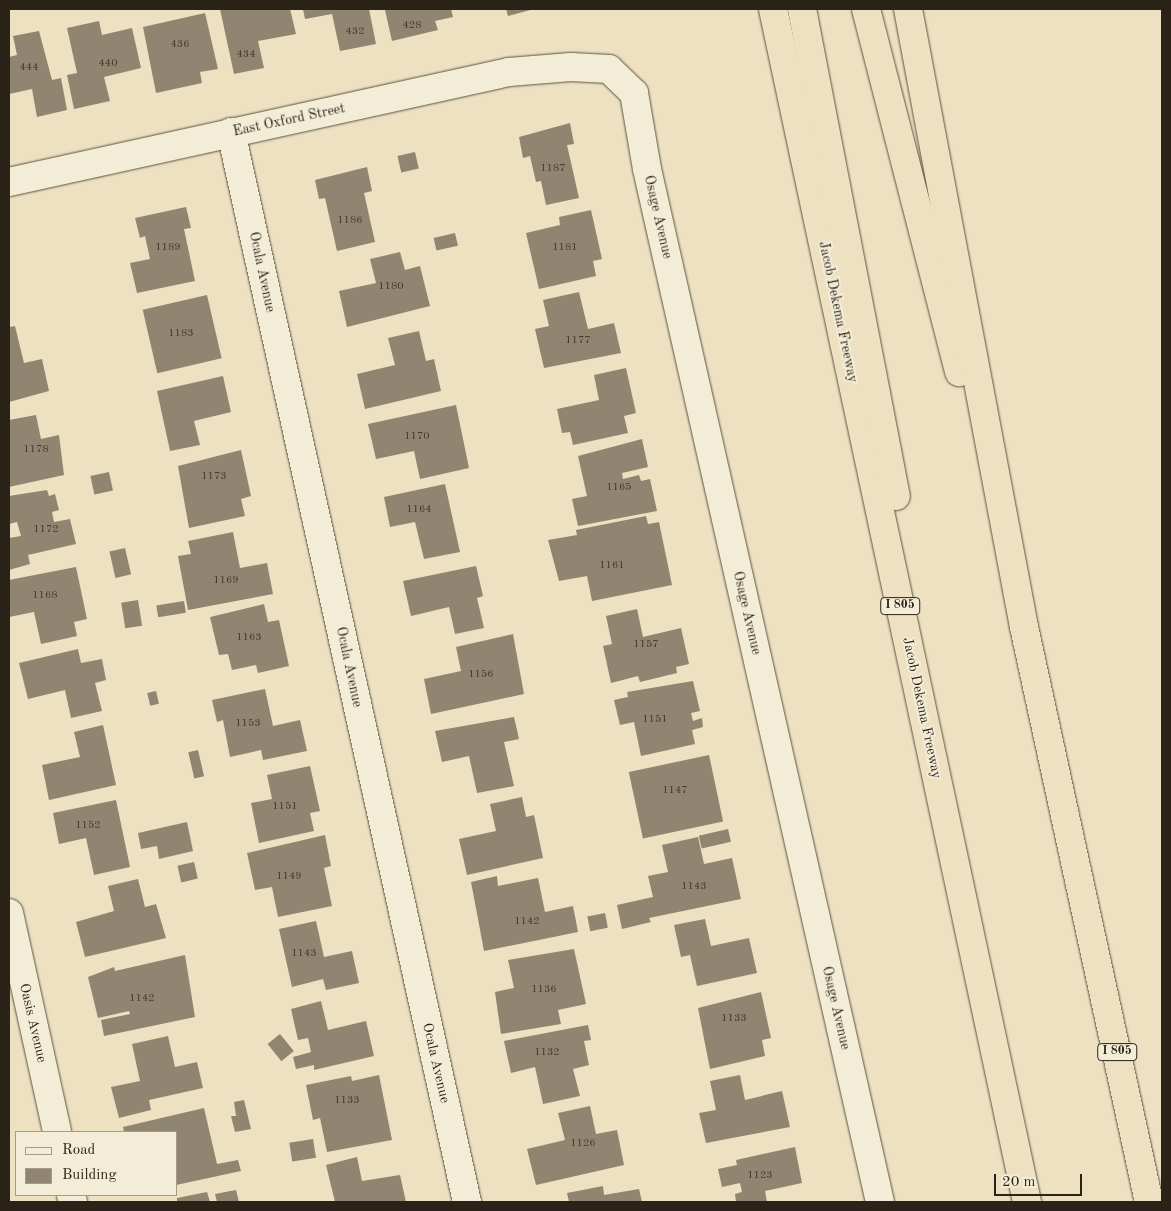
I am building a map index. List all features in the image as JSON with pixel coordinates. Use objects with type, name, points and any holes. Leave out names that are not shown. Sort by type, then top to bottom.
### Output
[{"type":"highway","name":"Jacob Dekema Freeway","points":[[773,9],[1027,1202]]},
{"type":"highway","points":[[802,9],[1032,1202]]},
{"type":"highway","points":[[866,9],[1024,627]]},
{"type":"highway","name":"I 805","points":[[908,9],[1024,627],[1149,1202]]},
{"type":"street","name":"East Oxford Street","points":[[9,182],[509,72],[571,67]]},
{"type":"street","name":"Osage Avenue","points":[[571,67],[609,69],[634,93],[651,186],[880,1202]]},
{"type":"street","name":"Ocala Avenue","points":[[231,132],[467,1202]]},
{"type":"street","name":"Oasis Avenue","points":[[9,913],[57,1131]]},
{"type":"building","points":[[220,9],[290,9],[296,34],[258,41],[264,68],[234,74]]},
{"type":"building","points":[[303,9],[369,9],[376,44],[340,51],[332,14],[305,19]]},
{"type":"building","points":[[378,9],[451,9],[453,17],[435,21],[438,30],[392,41],[385,10]]},
{"type":"building","points":[[506,9],[534,9],[508,16]]},
{"type":"building","points":[[205,13],[218,69],[200,72],[202,83],[156,93],[143,27]]},
{"type":"building","points":[[99,21],[102,35],[132,28],[141,68],[104,77],[110,101],[74,109],[67,75],[77,73],[67,28]]},
{"type":"building","points":[[39,31],[52,80],[61,78],[67,110],[37,117],[32,89],[9,94],[9,57],[17,55],[13,36]]},
{"type":"building","points":[[570,123],[574,144],[567,145],[579,198],[546,205],[541,181],[536,182],[530,156],[523,158],[519,137]]},
{"type":"building","points":[[415,152],[419,169],[401,173],[397,156]]},
{"type":"building","points":[[367,167],[372,191],[364,193],[375,242],[337,251],[325,198],[319,199],[315,180]]},
{"type":"building","points":[[186,207],[191,228],[184,229],[195,281],[137,293],[130,263],[150,259],[145,236],[140,238],[135,218]]},
{"type":"building","points":[[591,210],[602,259],[593,261],[596,276],[539,289],[526,233],[560,225],[559,217]]},
{"type":"building","points":[[455,233],[458,246],[436,251],[434,238]]},
{"type":"building","points":[[400,252],[405,270],[420,266],[430,306],[347,327],[339,291],[376,283],[370,259]]},
{"type":"building","points":[[579,292],[588,329],[614,323],[621,353],[544,368],[535,329],[549,326],[543,300]]},
{"type":"building","points":[[207,295],[222,358],[157,373],[143,310]]},
{"type":"building","points":[[15,326],[24,363],[42,359],[49,391],[9,402],[9,327]]},
{"type":"building","points":[[419,331],[426,361],[434,359],[441,391],[365,409],[357,374],[395,365],[388,338]]},
{"type":"building","points":[[626,368],[636,413],[624,416],[628,433],[573,445],[570,432],[562,433],[557,409],[599,400],[594,375]]},
{"type":"building","points":[[223,376],[231,412],[194,421],[200,445],[170,451],[157,391]]},
{"type":"building","points":[[456,405],[469,468],[420,479],[414,451],[376,459],[368,424]]},
{"type":"building","points":[[36,415],[41,439],[59,435],[64,475],[9,487],[9,420]]},
{"type":"building","points":[[642,439],[648,467],[622,473],[623,479],[639,475],[641,481],[650,479],[657,511],[578,526],[572,499],[587,496],[578,456]]},
{"type":"building","points":[[241,450],[251,496],[241,499],[245,516],[189,528],[178,466]]},
{"type":"building","points":[[109,472],[113,491],[94,495],[90,476]]},
{"type":"building","points":[[445,484],[460,552],[424,559],[415,522],[390,527],[384,497]]},
{"type":"building","points":[[47,490],[49,496],[55,494],[59,510],[52,512],[54,522],[70,519],[76,544],[28,555],[30,564],[9,570],[9,538],[21,536],[17,522],[9,524],[9,496]]},
{"type":"building","points":[[646,516],[648,524],[659,522],[672,585],[592,601],[587,576],[559,581],[548,540],[577,535],[576,530]]},
{"type":"building","points":[[233,532],[240,568],[267,563],[273,594],[188,610],[178,556],[191,554],[188,541]]},
{"type":"building","points":[[125,548],[131,574],[115,578],[109,552]]},
{"type":"building","points":[[476,566],[483,596],[477,598],[484,628],[455,634],[449,607],[411,616],[403,581]]},
{"type":"building","points":[[76,567],[87,619],[74,622],[77,636],[41,644],[34,612],[9,617],[9,580]]},
{"type":"building","points":[[138,600],[142,626],[125,628],[121,603]]},
{"type":"building","points":[[184,601],[186,613],[158,617],[156,605]]},
{"type":"building","points":[[264,604],[268,622],[279,620],[289,666],[258,673],[256,665],[232,670],[228,654],[219,655],[210,617]]},
{"type":"building","points":[[637,609],[643,637],[681,628],[689,664],[676,667],[677,673],[640,682],[638,676],[611,683],[603,646],[612,644],[606,616]]},
{"type":"building","points":[[513,634],[524,694],[431,714],[424,679],[461,671],[456,647]]},
{"type":"building","points":[[78,649],[81,663],[102,659],[106,680],[95,683],[102,711],[71,718],[65,690],[28,699],[19,663]]},
{"type":"building","points":[[693,681],[700,711],[691,713],[693,721],[702,718],[703,727],[692,730],[695,744],[641,756],[634,722],[620,725],[614,700],[628,697],[627,692]]},
{"type":"building","points":[[265,689],[273,726],[300,720],[307,751],[263,760],[261,750],[230,757],[223,720],[217,722],[212,700]]},
{"type":"building","points":[[156,691],[159,704],[150,706],[147,693]]},
{"type":"building","points":[[514,717],[519,739],[504,742],[514,786],[477,793],[469,756],[442,762],[435,731]]},
{"type":"building","points":[[103,725],[116,785],[49,800],[42,765],[80,757],[74,732]]},
{"type":"building","points":[[198,750],[204,776],[194,779],[188,752]]},
{"type":"building","points":[[709,755],[723,822],[643,839],[629,772]]},
{"type":"building","points":[[310,766],[320,811],[310,813],[314,831],[259,843],[251,803],[272,799],[267,775]]},
{"type":"building","points":[[522,797],[526,817],[534,815],[543,858],[467,875],[459,839],[496,831],[490,804]]},
{"type":"building","points":[[116,800],[130,867],[94,875],[86,838],[59,844],[53,813]]},
{"type":"building","points":[[187,822],[193,851],[159,859],[157,846],[141,849],[138,833]]},
{"type":"building","points":[[728,829],[731,842],[702,848],[699,836]]},
{"type":"building","points":[[325,835],[331,866],[324,868],[332,906],[278,917],[272,887],[255,890],[247,853]]},
{"type":"building","points":[[698,837],[704,864],[732,858],[741,899],[649,918],[651,922],[622,929],[617,905],[653,897],[648,876],[668,872],[662,845]]},
{"type":"building","points":[[194,862],[198,879],[181,882],[177,866]]},
{"type":"building","points":[[497,876],[498,886],[538,878],[545,912],[573,906],[578,932],[484,951],[471,882]]},
{"type":"building","points":[[138,879],[145,907],[156,904],[166,938],[85,957],[76,922],[114,911],[108,886]]},
{"type":"building","points":[[605,913],[608,928],[590,931],[587,916]]},
{"type":"building","points":[[705,919],[711,946],[749,938],[757,973],[697,986],[690,955],[681,957],[674,925]]},
{"type":"building","points":[[316,921],[324,957],[352,951],[359,983],[326,990],[323,979],[292,987],[279,929]]},
{"type":"building","points":[[574,949],[586,1004],[558,1010],[561,1024],[501,1034],[495,992],[514,988],[508,960]]},
{"type":"building","points":[[185,955],[195,1017],[104,1036],[101,1020],[130,1014],[129,1011],[98,1018],[88,977],[114,967],[115,971]]},
{"type":"building","points":[[761,992],[771,1038],[762,1040],[765,1056],[710,1069],[698,1008]]},
{"type":"building","points":[[321,1001],[328,1030],[366,1021],[374,1056],[314,1070],[314,1065],[296,1069],[293,1057],[311,1052],[308,1038],[298,1040],[291,1009]]},
{"type":"building","points":[[588,1025],[591,1040],[584,1041],[589,1065],[573,1069],[580,1096],[543,1104],[535,1067],[511,1073],[504,1041]]},
{"type":"building","points":[[280,1034],[294,1051],[281,1061],[268,1044]]},
{"type":"building","points":[[168,1036],[175,1067],[197,1062],[203,1088],[149,1100],[151,1110],[119,1118],[111,1087],[140,1081],[132,1044]]},
{"type":"building","points":[[379,1075],[392,1140],[327,1152],[320,1118],[313,1120],[306,1085],[351,1076],[352,1081]]},
{"type":"building","points":[[740,1075],[745,1100],[782,1091],[790,1127],[706,1143],[699,1113],[716,1110],[710,1081]]},
{"type":"building","points":[[244,1100],[251,1129],[235,1132],[231,1116],[236,1116],[234,1102]]},
{"type":"building","points":[[590,1106],[596,1134],[617,1130],[624,1165],[536,1185],[527,1149],[565,1140],[558,1113]]},
{"type":"building","points":[[204,1108],[217,1164],[238,1160],[241,1171],[178,1185],[178,1131],[124,1131],[123,1127]]},
{"type":"building","points":[[313,1139],[316,1158],[292,1162],[289,1143]]},
{"type":"building","points":[[795,1147],[802,1183],[765,1191],[767,1202],[736,1202],[735,1194],[742,1192],[740,1183],[722,1187],[718,1169],[737,1165],[736,1160]]},
{"type":"building","points":[[357,1157],[362,1181],[400,1175],[406,1202],[335,1202],[326,1165]]},
{"type":"building","points":[[603,1186],[604,1195],[639,1189],[642,1202],[569,1202],[567,1193]]},
{"type":"building","points":[[236,1190],[239,1202],[217,1202],[215,1194]]},
{"type":"building","points":[[207,1192],[210,1202],[177,1202],[177,1198]]}]
